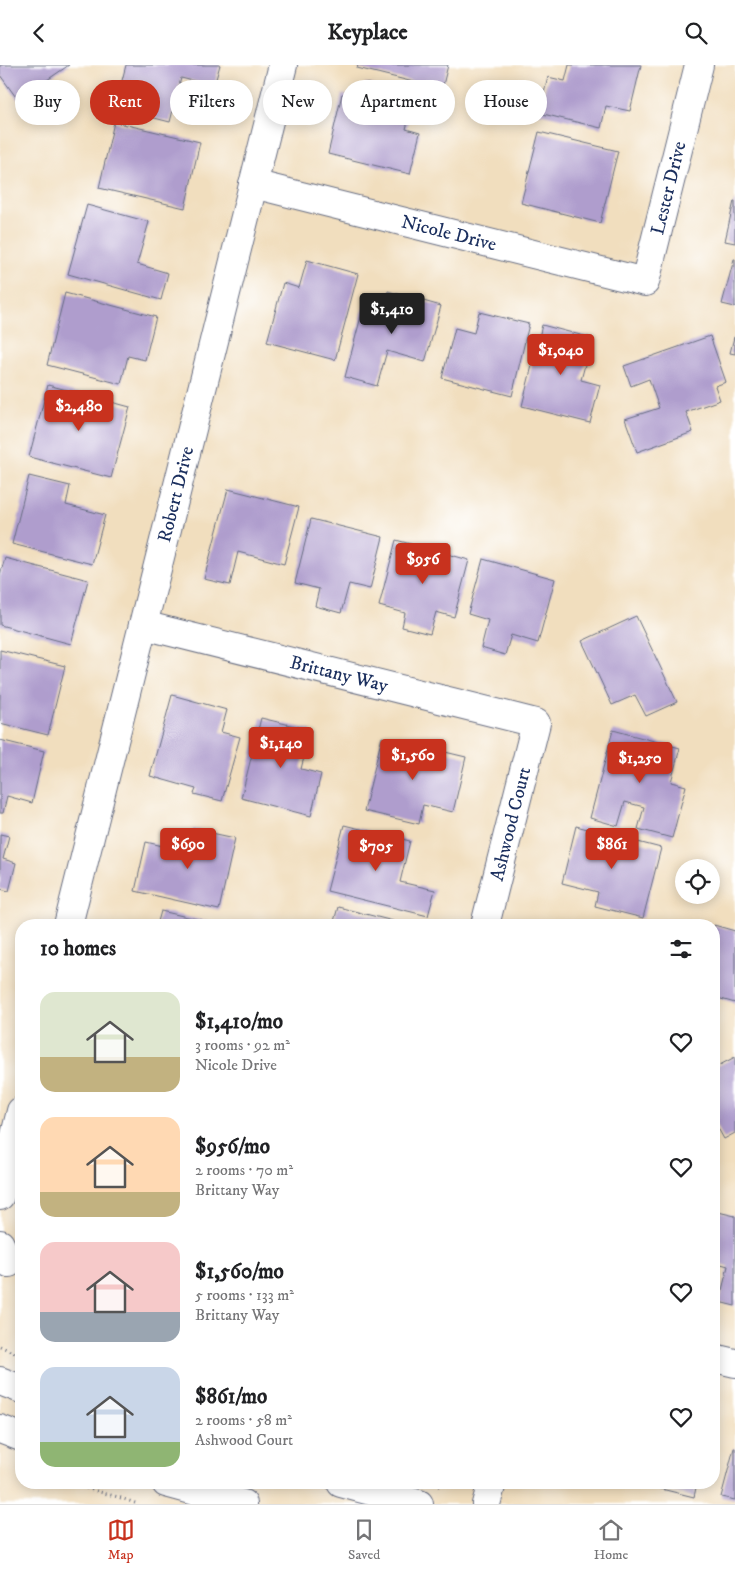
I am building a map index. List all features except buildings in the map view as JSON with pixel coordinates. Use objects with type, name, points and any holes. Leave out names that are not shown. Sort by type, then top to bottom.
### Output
[{"type":"street","name":"Robert Drive","points":[[70,919],[283,65]]},
{"type":"street","name":"Lester Drive","points":[[645,282],[699,65]]},
{"type":"street","name":"Nicole Drive","points":[[253,184],[645,282]]},
{"type":"street","name":"Brittany Way","points":[[143,625],[536,723]]},
{"type":"street","name":"Ashwood Court","points":[[487,919],[536,723]]},
{"type":"street","points":[[0,1195],[15,1135]]},
{"type":"street","points":[[720,1359],[735,1363]]},
{"type":"street","points":[[0,1381],[15,1387]]},
{"type":"street","points":[[0,1429],[15,1435]]},
{"type":"street","points":[[188,1489],[242,1504]]},
{"type":"street","points":[[384,1489],[426,1495]]},
{"type":"path","points":[[0,1346],[15,1352]]},
{"type":"path","points":[[89,1489],[138,1504]]},
{"type":"path","points":[[463,1489],[466,1495],[489,1496]]}]
